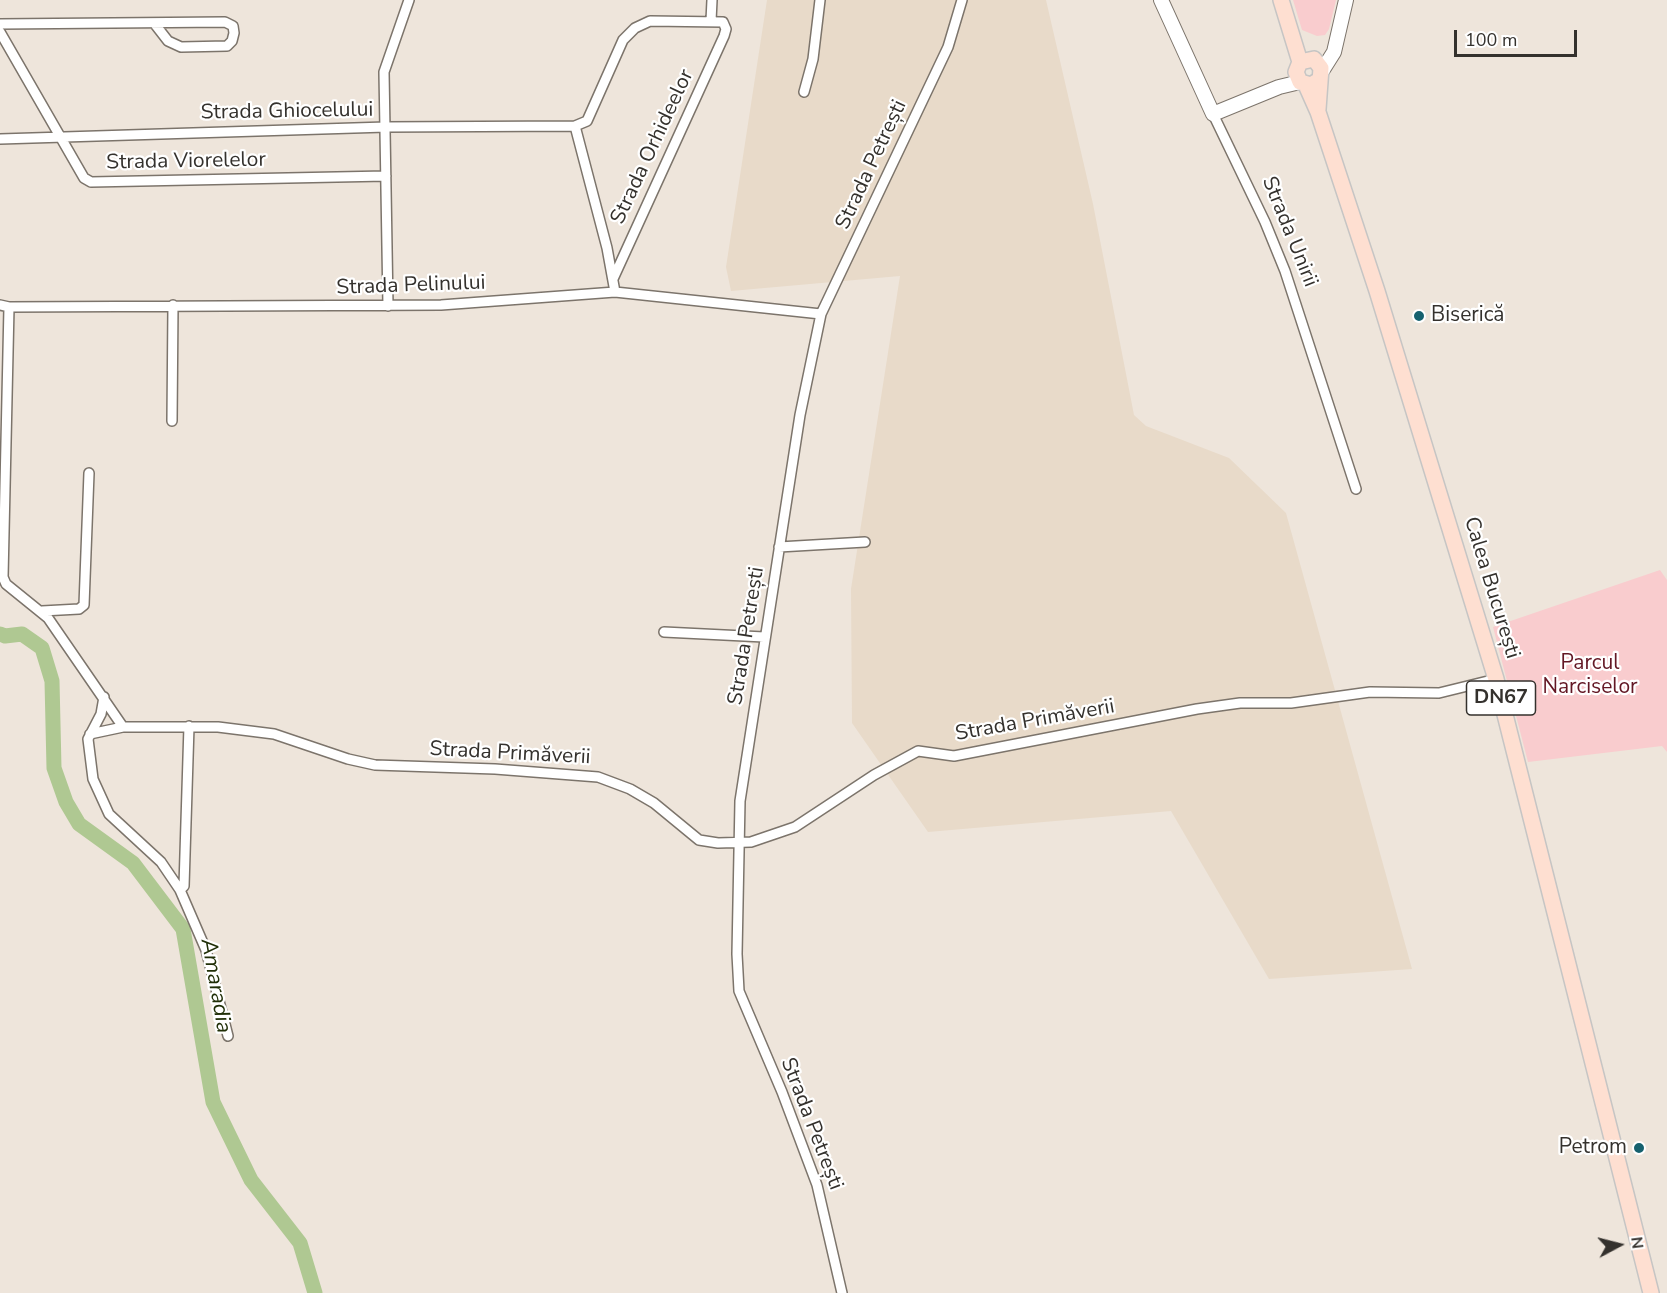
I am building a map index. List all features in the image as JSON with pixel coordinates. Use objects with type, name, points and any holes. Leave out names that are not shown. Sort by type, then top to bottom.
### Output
[{"type":"main road","name":"Strada Unirii","points":[[1161,0],[1213,114]]},
{"type":"main road","name":"Calea București","points":[[1281,0],[1309,71],[1318,112],[1468,582],[1496,679],[1651,1293]]},
{"type":"main road","points":[[1213,114],[1279,87],[1309,71],[1334,52],[1346,0]]},
{"type":"street","points":[[388,306],[384,72],[409,0]]},
{"type":"street","points":[[615,292],[575,126],[587,121],[623,40],[635,28],[650,21],[711,21],[712,0]]},
{"type":"street","points":[[804,92],[813,59],[820,0]]},
{"type":"street","name":"Strada Petrești","points":[[842,1293],[826,1215],[813,1174],[739,991],[737,974],[738,842],[745,765],[808,367],[821,314],[948,48],[962,0]]},
{"type":"street","name":"Strada Orhideelor","points":[[613,279],[726,29],[723,22],[711,21]]},
{"type":"street","points":[[0,24],[225,22],[233,26],[232,41],[227,46],[181,47],[168,41],[154,23]]},
{"type":"street","name":"Strada Viorelelor","points":[[0,32],[84,178],[91,182],[386,176]]},
{"type":"street","name":"Strada Unirii","points":[[1213,114],[1265,222],[1287,277],[1356,489]]},
{"type":"street","name":"Strada Ghiocelului","points":[[0,138],[386,127],[575,126]]},
{"type":"street","name":"Strada Pelinului","points":[[4,306],[441,305],[615,292],[821,314]]},
{"type":"street","points":[[172,421],[173,305]]},
{"type":"street","points":[[4,306],[2,571],[6,584],[42,611],[123,727]]},
{"type":"street","points":[[42,611],[79,609],[84,605],[89,473]]},
{"type":"street","points":[[779,547],[865,542]]},
{"type":"street","points":[[664,632],[764,637]]},
{"type":"street","name":"Strada Primăverii","points":[[90,734],[123,727],[189,726],[274,734],[348,759],[375,765],[495,769],[598,777],[630,789],[654,803],[699,840],[718,843],[769,838],[795,827],[874,775],[918,751],[954,756],[1197,709],[1240,703],[1291,703],[1370,692],[1439,693],[1496,679]]},
{"type":"street","points":[[104,697],[101,714],[90,734],[88,752],[93,779],[109,814],[161,862],[180,890],[206,950],[228,1036]]},
{"type":"street","points":[[180,890],[184,886],[189,726]]},
{"type":"shaded area","points":[[767,0],[1046,0],[1093,204],[1134,415],[1146,426],[1229,458],[1286,513],[1412,969],[1269,979],[1171,811],[928,832],[852,723],[851,589],[900,276],[731,291],[726,267]]},
{"type":"green space","points":[[1293,0],[1336,0],[1329,29],[1325,35],[1317,36],[1302,30]]},
{"type":"green space","name":"Parcul Narciselor","points":[[1660,570],[1667,580],[1667,752],[1662,746],[1528,762],[1493,627]]},
{"type":"waterway","name":"Amaradia","points":[[0,634],[5,636],[22,634],[42,648],[52,681],[54,768],[66,802],[79,824],[133,863],[183,929],[213,1102],[251,1180],[300,1243],[315,1293]]},
{"type":"place","name":"Biserică","points":[[1419,316]]},
{"type":"place","name":"Petrom","points":[[1639,1148]]}]
